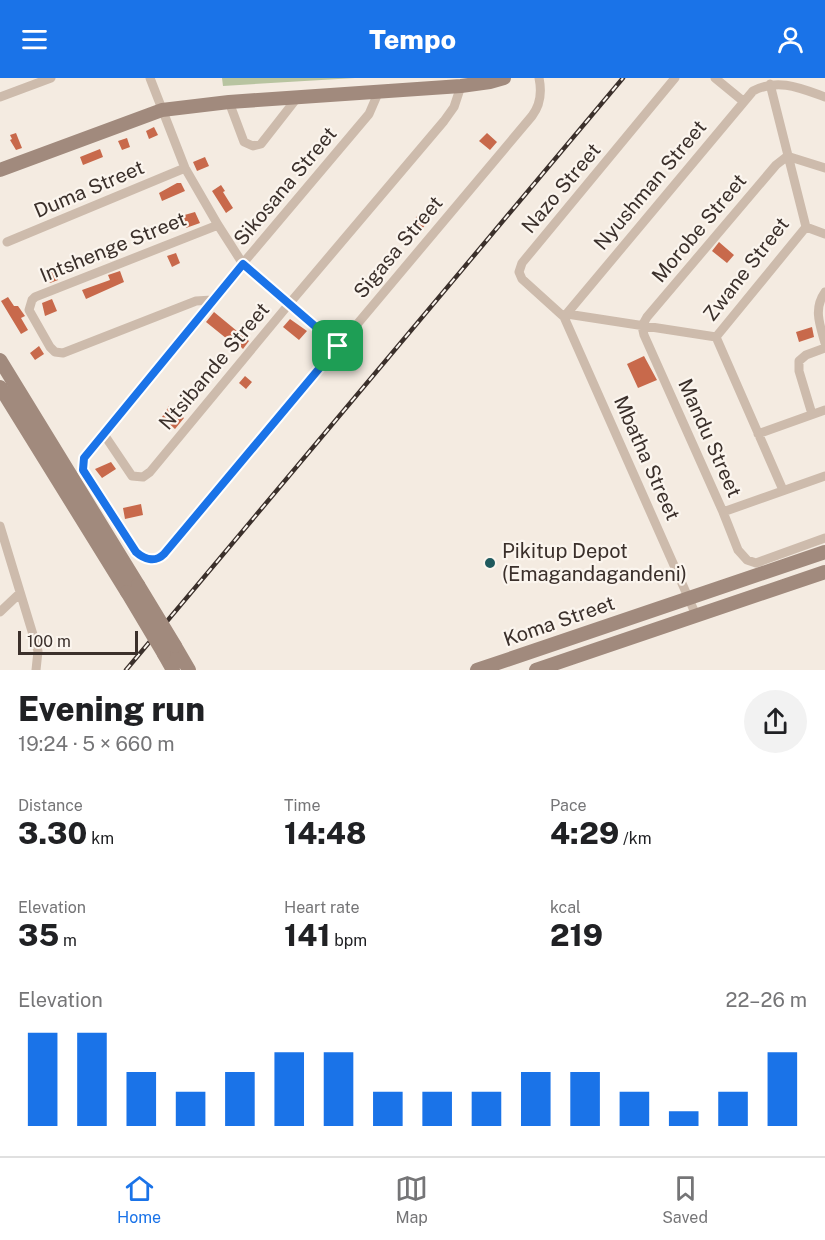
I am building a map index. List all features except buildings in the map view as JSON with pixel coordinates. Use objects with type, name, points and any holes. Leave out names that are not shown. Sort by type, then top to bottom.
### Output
[{"type":"main road","points":[[0,170],[162,110],[229,102],[460,86],[504,78]]},
{"type":"main road","points":[[0,360],[169,650],[189,670]]},
{"type":"main road","points":[[0,387],[133,589]]},
{"type":"main road","name":"Koma Street","points":[[477,670],[825,552]]},
{"type":"main road","name":"Koma Street","points":[[536,670],[825,572]]},
{"type":"main road","points":[[169,650],[173,670]]},
{"type":"street","points":[[0,97],[51,78]]},
{"type":"street","points":[[150,78],[185,168],[243,264],[338,346]]},
{"type":"street","name":"Sigasa Street","points":[[83,470],[136,552],[148,560],[160,558],[532,116],[541,96],[539,78]]},
{"type":"street","name":"Nazo Street","points":[[566,315],[520,277],[520,266],[675,78]]},
{"type":"street","points":[[715,78],[743,102]]},
{"type":"street","points":[[770,84],[789,84],[825,98]]},
{"type":"street","name":"Nyushman Street","points":[[566,315],[743,102],[753,91],[770,84]]},
{"type":"street","name":"Zwane Street","points":[[716,337],[806,227],[770,84]]},
{"type":"street","name":"Ntsibande Street","points":[[103,433],[127,472],[137,478],[147,475],[451,113],[460,86]]},
{"type":"street","name":"Sikosana Street","points":[[83,470],[85,454],[369,114],[379,92]]},
{"type":"street","points":[[229,102],[244,142],[254,146],[261,144],[297,98]]},
{"type":"street","points":[[788,157],[798,158],[825,168]]},
{"type":"street","name":"Morobe Street","points":[[642,326],[773,168],[788,157]]},
{"type":"street","name":"Duma Street","points":[[7,242],[185,168]]},
{"type":"street","name":"Intshenge Street","points":[[212,300],[196,301],[63,353],[55,352],[50,347],[30,310],[35,297],[218,225]]},
{"type":"street","points":[[806,227],[825,234]]},
{"type":"street","points":[[825,292],[819,301],[817,311],[825,343]]},
{"type":"street","points":[[566,315],[716,337],[783,490]]},
{"type":"street","name":"Mbatha Street","points":[[566,315],[696,615]]},
{"type":"street","name":"Mandu Street","points":[[642,326],[738,550],[750,562],[759,562],[825,538]]},
{"type":"street","points":[[812,414],[799,371],[799,363],[802,357],[825,348]]},
{"type":"street","points":[[758,434],[825,410]]},
{"type":"street","points":[[723,512],[825,476]]},
{"type":"street","points":[[0,526],[38,651],[36,670]]},
{"type":"street","points":[[0,612],[20,594]]},
{"type":"green space","points":[[222,78],[355,78],[223,86]]},
{"type":"railway","points":[[126,670],[623,78]]},
{"type":"place","name":"Pikitup Depot (Emagandagandeni)","points":[[490,563]]},
{"type":"route","points":[[243,264],[338,346],[164,554],[160,558],[148,560],[136,552],[83,470],[84,458],[243,264]]}]
